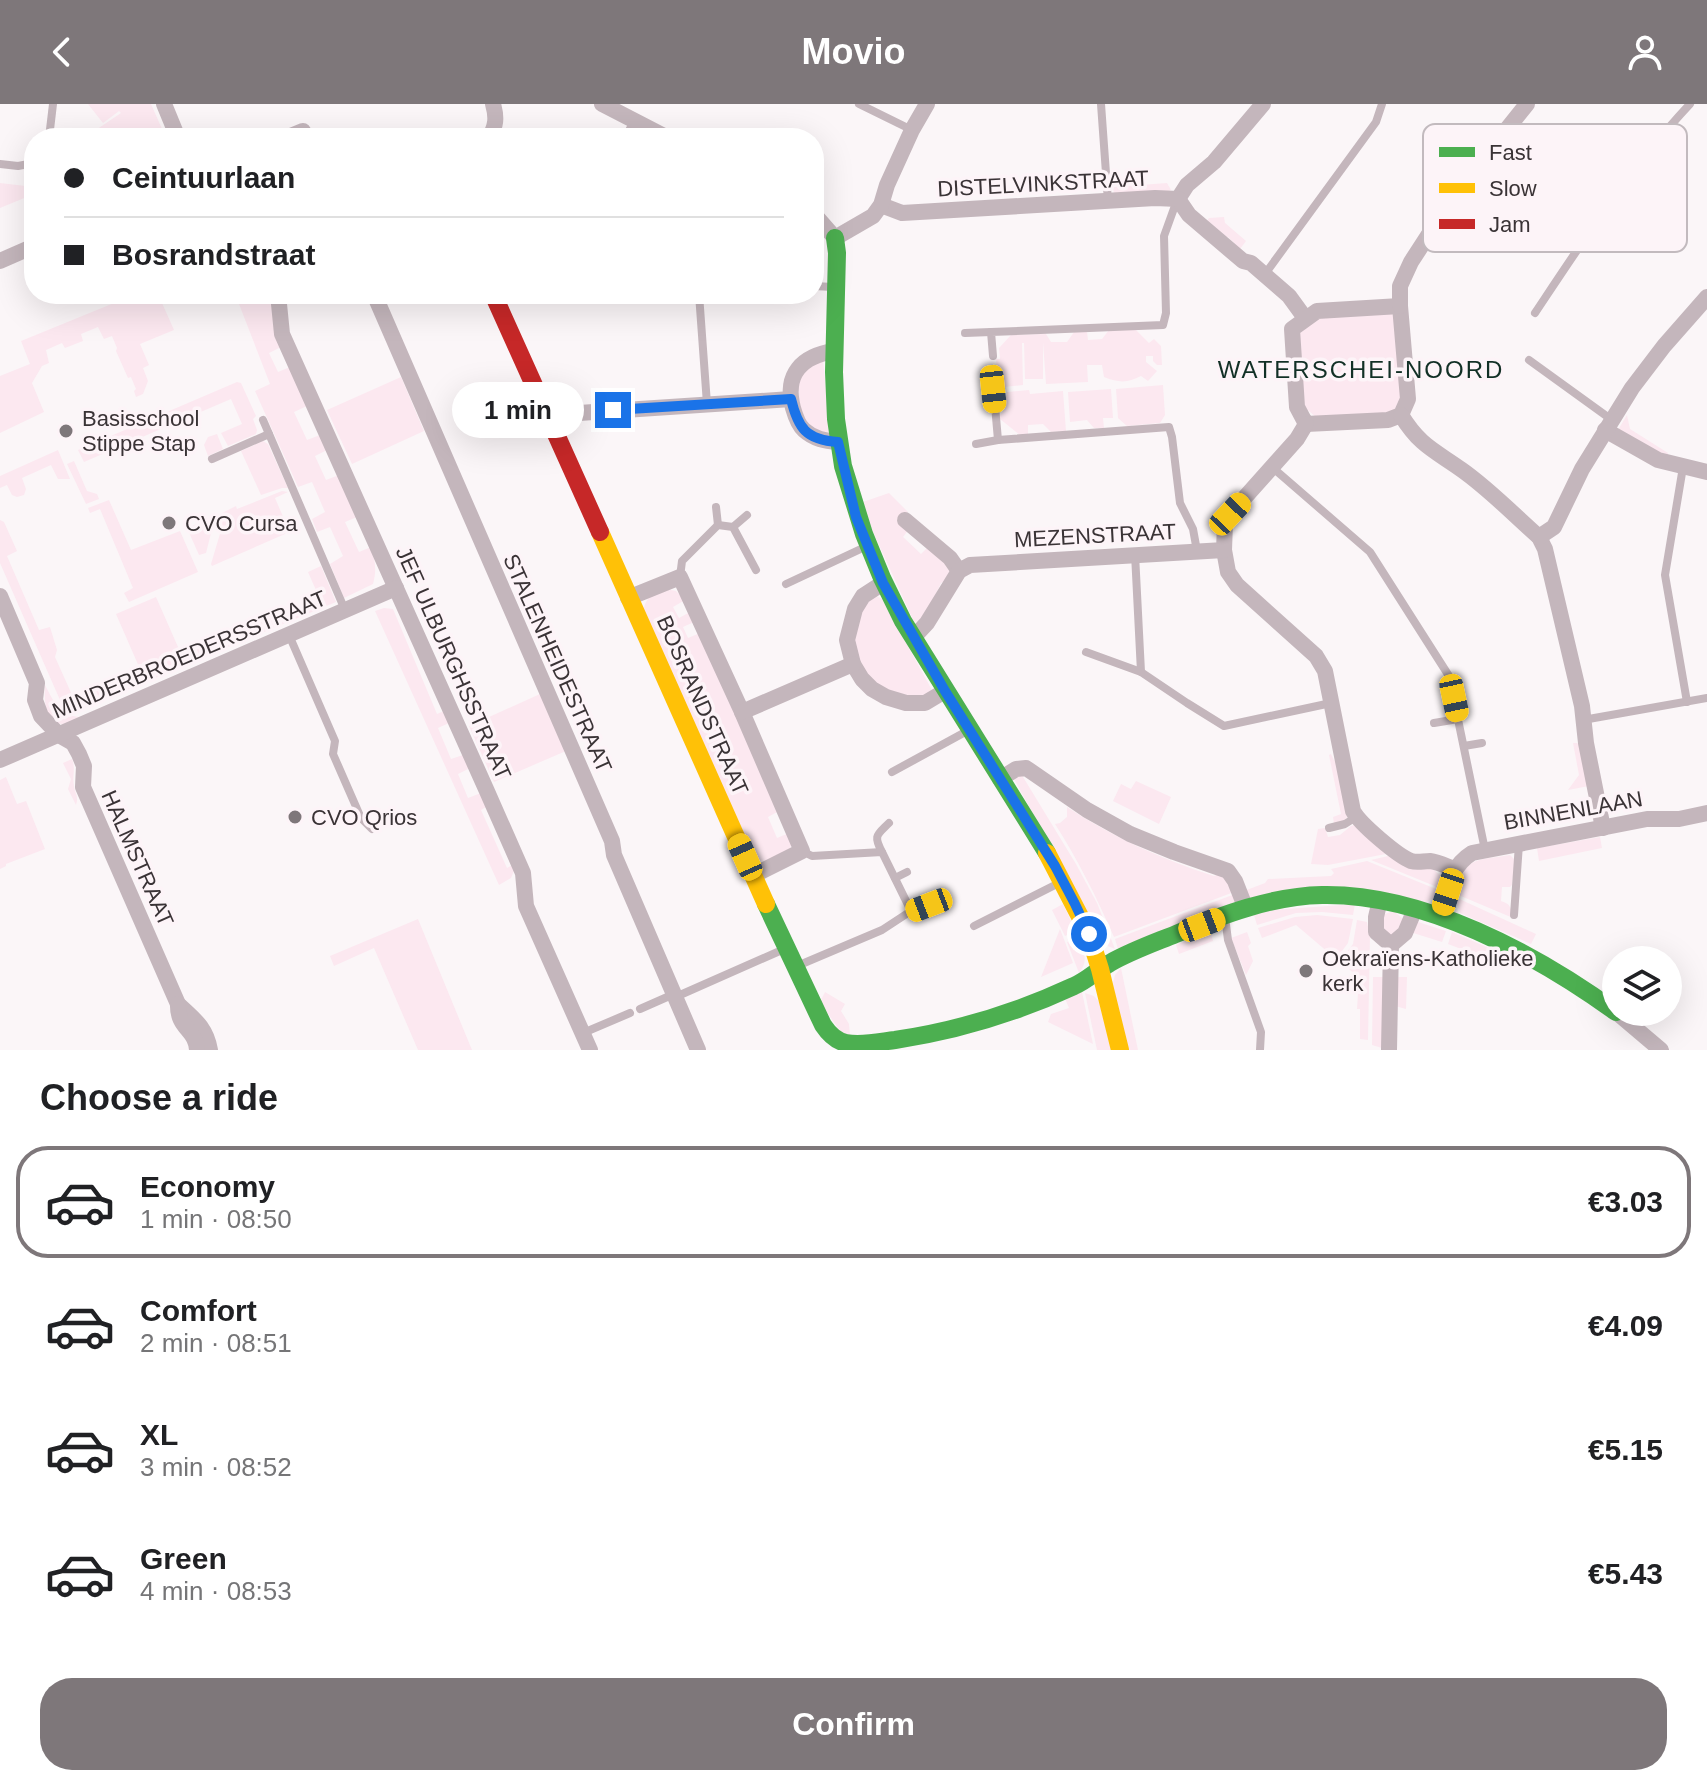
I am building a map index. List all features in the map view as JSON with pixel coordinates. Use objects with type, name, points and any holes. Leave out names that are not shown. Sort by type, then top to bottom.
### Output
[{"type":"street","points":[[164,104],[174,128]]},
{"type":"street","points":[[493,104],[494,128]]},
{"type":"street","points":[[835,238],[873,216],[881,205],[912,130],[927,104]]},
{"type":"street","points":[[1178,199],[1187,185],[1214,162],[1263,104]]},
{"type":"street","points":[[1511,124],[1527,104]]},
{"type":"street","points":[[613,106],[648,128]]},
{"type":"street","name":"DISTELVINKSTRAAT","points":[[881,205],[902,213],[1178,199],[1189,215],[1289,296],[1305,318]]},
{"type":"street","points":[[824,225],[835,238],[837,253],[834,351],[838,442],[856,517],[883,583],[913,638],[1063,881],[1089,934],[1120,1050]]},
{"type":"street","points":[[1306,424],[1388,420],[1401,415],[1408,399],[1400,286],[1423,243]]},
{"type":"street","points":[[0,261],[24,250]]},
{"type":"street","points":[[1539,537],[1554,527],[1582,469],[1632,388],[1707,297]]},
{"type":"street","name":"JEF ULBURGHSSTRAAT","points":[[279,304],[282,334],[523,873],[526,906],[590,1050]]},
{"type":"street","name":"STALENHEIDESTRAAT","points":[[378,304],[612,841],[614,855],[677,995],[698,1050]]},
{"type":"street","name":"BOSRANDSTRAAT","points":[[497,304],[786,948],[826,1030],[835,1038],[856,1044],[975,1024],[1087,980],[1100,969]]},
{"type":"street","points":[[1306,424],[1297,407],[1292,329],[1317,311],[1400,306]]},
{"type":"street","points":[[834,351],[817,354],[804,362],[791,384],[791,399],[802,429],[824,441],[838,442]]},
{"type":"street","points":[[551,424],[579,413],[791,399]]},
{"type":"street","points":[[1401,415],[1414,435],[1463,470],[1539,537],[1545,549],[1569,644],[1603,828]]},
{"type":"street","points":[[1306,424],[1273,468],[1230,514],[1225,524],[1224,550],[1228,572],[1237,585],[1316,656],[1325,671],[1356,817],[1408,860],[1428,861],[1454,869],[1440,917]]},
{"type":"street","points":[[1608,425],[1658,460],[1707,472]]},
{"type":"street","points":[[905,520],[950,558],[959,571],[927,623],[913,638]]},
{"type":"street","name":"MEZENSTRAAT","points":[[959,571],[979,564],[1224,550]]},
{"type":"street","name":"BOSRANDSTRAAT","points":[[628,598],[680,577],[802,851]]},
{"type":"street","points":[[883,583],[863,596],[855,609],[847,640],[853,664],[872,689],[906,703],[925,703],[945,691]]},
{"type":"street","name":"MINDERBROEDERSSTRAAT","points":[[0,760],[396,588]]},
{"type":"street","name":"HALMSTRAAT","points":[[0,596],[37,683],[35,700],[41,716],[59,735],[73,743],[79,754],[84,766],[83,787],[178,1004],[208,1036],[210,1050]]},
{"type":"street","name":"BOSRANDSTRAAT","points":[[742,712],[853,664]]},
{"type":"street","points":[[1000,779],[1016,769],[1026,768],[1087,810],[1130,834],[1228,871],[1246,909]]},
{"type":"street","name":"BINNENLAAN","points":[[1454,869],[1472,853],[1647,819],[1679,819],[1707,813]]},
{"type":"street","points":[[754,875],[802,851]]},
{"type":"street","points":[[1100,969],[1132,952],[1246,909],[1296,897],[1349,896],[1415,909],[1495,939],[1540,962],[1602,1001]]},
{"type":"street","points":[[1380,900],[1376,932],[1391,945]]},
{"type":"street","points":[[1389,1050],[1391,945],[1405,933],[1415,909]]},
{"type":"street","points":[[178,1004],[177,1015],[183,1027],[194,1037],[197,1050]]},
{"type":"street","points":[[1633,1026],[1661,1050]]},
{"type":"lane","points":[[50,128],[53,104]]},
{"type":"lane","points":[[859,104],[912,130]]},
{"type":"lane","points":[[1101,104],[1108,201]]},
{"type":"lane","points":[[1265,274],[1376,122],[1382,104]]},
{"type":"lane","points":[[1673,124],[1690,104]]},
{"type":"lane","points":[[630,128],[634,121]]},
{"type":"lane","points":[[0,164],[24,165]]},
{"type":"lane","points":[[965,333],[1163,325],[1166,313],[1164,236],[1178,199]]},
{"type":"lane","points":[[1535,313],[1576,252]]},
{"type":"lane","points":[[824,287],[837,288]]},
{"type":"lane","points":[[700,304],[707,404]]},
{"type":"lane","points":[[991,332],[993,356]]},
{"type":"lane","points":[[1529,360],[1608,425]]},
{"type":"lane","points":[[993,383],[998,440]]},
{"type":"lane","points":[[263,420],[345,611]]},
{"type":"lane","points":[[976,444],[1169,427],[1180,503],[1193,529],[1197,551]]},
{"type":"lane","points":[[212,459],[269,434]]},
{"type":"lane","points":[[1683,467],[1665,575],[1687,702]]},
{"type":"lane","points":[[1273,468],[1370,552],[1449,676],[1485,851]]},
{"type":"lane","points":[[716,507],[718,525]]},
{"type":"lane","points":[[718,525],[733,527],[747,515]]},
{"type":"lane","points":[[680,577],[682,561],[718,525]]},
{"type":"lane","points":[[733,527],[756,570]]},
{"type":"lane","points":[[786,584],[868,546]]},
{"type":"lane","points":[[1135,554],[1141,672]]},
{"type":"lane","points":[[289,635],[335,741],[333,754],[361,818],[372,829]]},
{"type":"lane","points":[[1086,652],[1141,672],[1224,726],[1331,703]]},
{"type":"lane","points":[[1583,720],[1707,698]]},
{"type":"lane","points":[[1434,723],[1458,719]]},
{"type":"lane","points":[[892,772],[970,730]]},
{"type":"lane","points":[[1464,746],[1482,743]]},
{"type":"lane","points":[[1329,828],[1356,817]]},
{"type":"lane","points":[[889,823],[877,835],[876,841],[911,911]]},
{"type":"lane","points":[[1514,915],[1519,844]]},
{"type":"lane","points":[[802,851],[812,856],[882,852]]},
{"type":"lane","points":[[895,878],[907,872]]},
{"type":"lane","points":[[974,926],[1063,881]]},
{"type":"lane","points":[[795,966],[882,930],[911,911],[929,905]]},
{"type":"lane","points":[[1225,916],[1228,940],[1261,1032],[1260,1050]]},
{"type":"lane","points":[[640,1009],[786,948]]},
{"type":"lane","points":[[583,1033],[630,1013]]},
{"type":"shaded area","points":[[88,104],[151,104],[162,128],[99,128],[121,113],[119,111],[103,123]]},
{"type":"shaded area","points":[[0,183],[24,186],[24,198],[0,208]]},
{"type":"shaded area","points":[[1167,183],[1171,190],[1162,194],[1114,194],[1113,187]]},
{"type":"shaded area","points":[[1224,217],[1225,223],[1246,241],[1240,249],[1228,237],[1219,237],[1205,224],[1209,218]]},
{"type":"shaded area","points":[[112,304],[162,304],[174,330],[140,344],[149,365],[143,368],[148,381],[143,394],[136,397],[136,389],[131,377],[128,378],[112,336],[104,339],[98,327],[81,334],[83,341],[65,348],[62,343],[46,350],[49,363],[42,366],[32,383],[44,412],[0,433],[0,376],[30,364],[21,341]]},
{"type":"shaded area","points":[[239,304],[273,304],[281,347],[269,353],[278,372],[290,367],[307,406],[294,412],[307,440],[320,435],[327,450],[315,456],[326,480],[339,475],[357,517],[345,522],[359,552],[371,547],[375,570],[373,584],[344,598],[330,564],[343,556],[330,527],[317,532],[312,519],[325,512],[312,482],[298,487],[255,391],[270,384]]},
{"type":"shaded area","points":[[1389,310],[1397,320],[1404,398],[1392,414],[1317,418],[1302,405],[1297,333],[1327,313]]},
{"type":"shaded area","points":[[1109,330],[1136,330],[1149,343],[1154,339],[1161,346],[1162,365],[1153,361],[1153,356],[1146,356],[1146,362],[1157,371],[1148,381],[1141,376],[1128,381],[1114,380],[1104,377],[1102,365],[1087,365],[1088,382],[1046,384],[1043,342],[1043,379],[1025,379],[1022,343],[1023,385],[1004,387],[998,382],[996,359],[1000,359],[999,348],[1011,335],[1046,334],[1051,342],[1067,342],[1074,332],[1087,332],[1088,340],[1102,339]]},
{"type":"shaded area","points":[[823,359],[830,433],[812,431],[799,409],[798,379],[810,362]]},
{"type":"shaded area","points":[[401,377],[424,431],[352,464],[327,410]]},
{"type":"shaded area","points":[[237,382],[241,383],[256,416],[253,419],[257,430],[256,434],[228,446],[221,433],[242,424],[231,399],[84,462],[78,450]]},
{"type":"shaded area","points":[[1163,385],[1165,415],[1160,423],[1127,426],[1118,418],[1116,389]]},
{"type":"shaded area","points":[[1111,389],[1113,418],[1103,418],[1104,428],[1094,428],[1087,420],[1070,422],[1068,392]]},
{"type":"shaded area","points":[[1029,390],[1030,394],[1063,391],[1066,431],[1051,432],[1043,424],[1028,425],[1028,434],[1020,435],[1000,419],[1005,409],[1000,404],[1007,392]]},
{"type":"shaded area","points":[[1627,415],[1630,429],[1668,453],[1667,457],[1618,430]]},
{"type":"shaded area","points":[[217,434],[223,449],[208,456],[204,445],[208,437]]},
{"type":"shaded area","points":[[263,441],[268,444],[288,488],[261,495],[241,451]]},
{"type":"shaded area","points":[[58,450],[70,479],[58,479],[51,465],[22,478],[26,489],[24,495],[12,495],[7,485],[0,488],[0,476]]},
{"type":"shaded area","points":[[74,461],[87,491],[97,494],[99,499],[86,504],[67,464]]},
{"type":"shaded area","points":[[282,491],[288,492],[275,498],[288,528],[285,534],[212,566],[222,527],[218,515]]},
{"type":"shaded area","points":[[889,493],[908,512],[904,515],[909,529],[903,537],[921,554],[929,546],[946,562],[950,573],[941,583],[923,621],[914,622],[860,503]]},
{"type":"shaded area","points":[[109,500],[131,550],[180,531],[198,572],[129,602],[124,593],[133,588],[100,509],[90,513],[88,508]]},
{"type":"shaded area","points":[[208,519],[212,529],[206,553],[199,555],[187,528]]},
{"type":"shaded area","points":[[0,520],[4,522],[17,551],[7,556],[39,630],[50,627],[57,650],[55,657],[73,697],[140,669],[116,614],[156,597],[182,656],[229,636],[233,645],[82,709],[60,700],[0,563]]},
{"type":"shaded area","points":[[321,566],[336,602],[250,638],[246,629],[319,597],[308,572]]},
{"type":"shaded area","points":[[666,589],[676,591],[685,600],[673,607],[679,618],[690,612],[694,622],[683,627],[688,638],[700,633],[779,811],[768,817],[777,838],[789,833],[792,841],[790,849],[766,862],[756,859],[643,612],[650,597]]},
{"type":"shaded area","points":[[875,595],[882,599],[933,692],[912,699],[881,691],[857,664],[853,627],[858,612]]},
{"type":"shaded area","points":[[393,609],[437,714],[444,711],[449,723],[438,728],[451,759],[463,755],[470,768],[458,774],[468,798],[481,793],[486,807],[481,810],[507,868],[512,865],[514,871],[511,878],[499,885],[375,611]]},
{"type":"shaded area","points":[[45,685],[62,711],[81,717],[56,723],[46,709]]},
{"type":"shaded area","points":[[540,694],[566,751],[494,782],[469,726]]},
{"type":"shaded area","points":[[1573,743],[1580,745],[1589,786],[1568,790],[1579,775]]},
{"type":"shaded area","points":[[1331,754],[1339,764],[1349,812],[1344,821],[1334,824],[1333,817],[1341,814]]},
{"type":"shaded area","points":[[72,759],[76,805],[68,789],[71,779],[63,763]]},
{"type":"shaded area","points":[[1020,772],[1097,903],[1115,949],[1103,944],[1013,777]]},
{"type":"shaded area","points":[[6,777],[17,804],[26,801],[45,849],[0,869],[0,780]]},
{"type":"shaded area","points":[[1136,781],[1171,797],[1159,824],[1113,801],[1121,784],[1131,789]]},
{"type":"shaded area","points":[[1067,807],[1156,855],[1225,877],[1234,892],[1114,937],[1087,879],[1055,824],[1067,817]]},
{"type":"shaded area","points":[[1354,825],[1386,854],[1328,865],[1311,864],[1318,829],[1325,828],[1328,837],[1340,835]]},
{"type":"shaded area","points":[[1600,837],[1602,848],[1539,861],[1537,848]]},
{"type":"shaded area","points":[[1510,855],[1515,860],[1512,885],[1502,887],[1501,901],[1510,907],[1513,918],[1456,894],[1464,873],[1473,862]]},
{"type":"shaded area","points":[[1388,856],[1411,868],[1433,869],[1445,880],[1442,889],[1371,860]]},
{"type":"shaded area","points":[[1367,861],[1441,891],[1424,903],[1252,900],[1244,891],[1268,879],[1331,876],[1334,873],[1331,869]]},
{"type":"shaded area","points":[[1235,894],[1235,903],[1118,949],[1115,939]]},
{"type":"shaded area","points":[[1455,897],[1536,934],[1531,944],[1460,913]]},
{"type":"shaded area","points":[[1063,904],[1076,931],[1065,936],[1052,910]]},
{"type":"shaded area","points":[[1355,904],[1353,915],[1296,913],[1257,925],[1254,915],[1272,910]]},
{"type":"shaded area","points":[[1394,911],[1403,919],[1395,936],[1383,933],[1382,915]]},
{"type":"shaded area","points":[[1317,915],[1353,919],[1348,943],[1336,959],[1296,925],[1262,938],[1258,928],[1295,917]]},
{"type":"shaded area","points":[[418,919],[472,1050],[418,1050],[374,948],[334,966],[330,956]]},
{"type":"shaded area","points":[[1357,920],[1367,922],[1370,936],[1368,1040],[1360,1039],[1360,1009],[1357,1009],[1359,978],[1340,961],[1353,944]]},
{"type":"shaded area","points":[[1415,921],[1446,931],[1442,942],[1410,932]]},
{"type":"shaded area","points":[[1060,929],[1073,963],[1041,977]]},
{"type":"shaded area","points":[[1207,932],[1213,941],[1179,954],[1176,945]]},
{"type":"shaded area","points":[[1247,932],[1253,961],[1246,975],[1231,938]]},
{"type":"shaded area","points":[[1452,932],[1489,948],[1485,958],[1448,944]]},
{"type":"shaded area","points":[[1079,938],[1085,960],[1079,973],[1067,942]]},
{"type":"shaded area","points":[[1121,968],[1138,1050],[1126,1050],[1113,983]]},
{"type":"shaded area","points":[[1373,977],[1383,977],[1382,1048],[1372,1045]]},
{"type":"shaded area","points":[[1399,977],[1407,977],[1406,1009],[1395,1006]]},
{"type":"shaded area","points":[[825,992],[845,1004],[841,1011],[849,1024],[850,1036],[842,1034],[820,1002]]},
{"type":"shaded area","points":[[1082,992],[1093,1044],[1048,1022],[1051,1014],[1069,1008],[1064,996]]},
{"type":"shaded area","points":[[1085,993],[1099,1002],[1111,1050],[1097,1050]]},
{"type":"traffic: fast","points":[[835,238],[836,419],[843,466],[864,534],[903,621],[1047,853]]},
{"type":"traffic: fast","points":[[766,904],[823,1025],[836,1039],[852,1044],[918,1036],[1009,1012],[1079,984],[1126,955],[1211,920],[1266,903],[1303,896],[1360,897],[1399,904],[1438,916],[1514,949],[1602,1002]]},
{"type":"traffic: slow","points":[[600,532],[766,904]]},
{"type":"traffic: slow","points":[[1047,853],[1089,934],[1120,1050]]},
{"type":"traffic: jam","points":[[497,304],[600,532]]},
{"type":"place","name":"Basisschool Stippe Stap","points":[[66,431]]},
{"type":"place","name":"CVO Cursa","points":[[169,523]]},
{"type":"place","name":"CVO Qrios","points":[[295,817]]},
{"type":"place","name":"Oekraïens-Katholieke kerk","points":[[1306,971]]},
{"type":"district","name":"WATERSCHEI-NOORD","points":[[1361,370]]},
{"type":"route","points":[[613,410],[791,399],[802,429],[824,441],[838,442],[856,517],[883,583],[945,691],[1055,866],[1089,934]]}]
